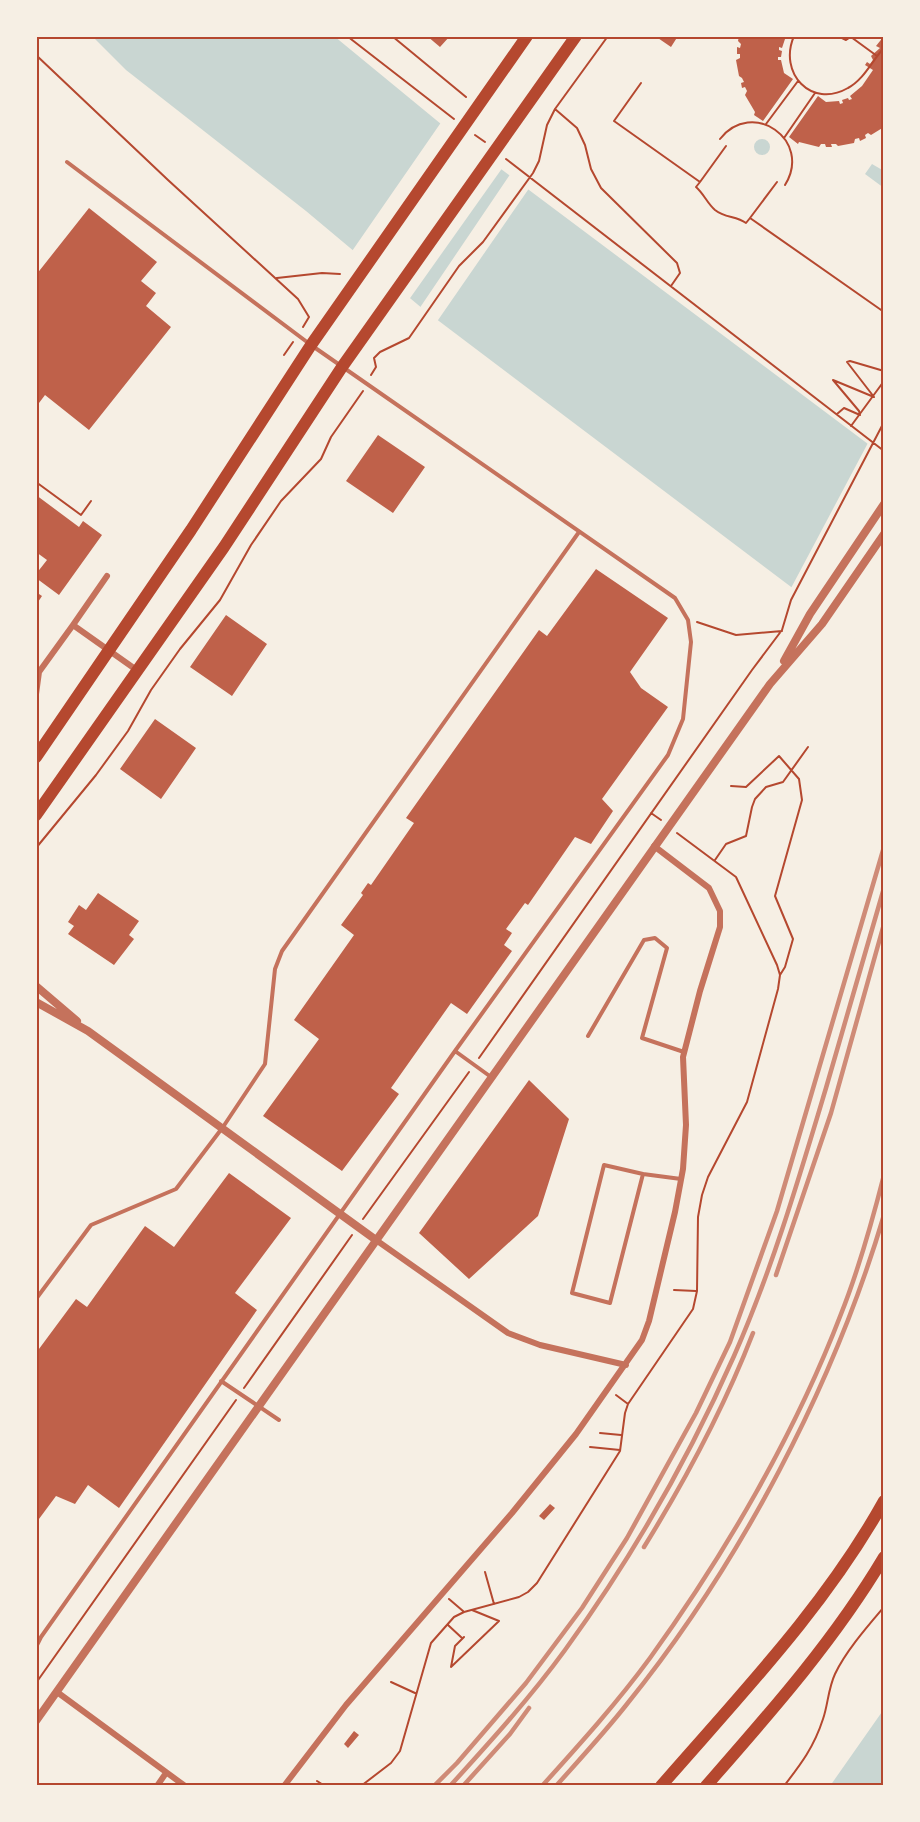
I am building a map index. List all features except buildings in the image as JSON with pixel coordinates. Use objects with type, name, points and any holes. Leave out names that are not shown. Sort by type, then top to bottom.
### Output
[{"type":"highway","points":[[36,757],[191,530],[461,121],[527,36]]},
{"type":"highway","points":[[36,815],[224,547],[342,367],[576,36]]},
{"type":"highway","points":[[661,1786],[800,1624],[844,1566],[884,1501]]},
{"type":"highway","points":[[706,1786],[823,1648],[884,1557]]},
{"type":"street","points":[[777,674],[810,614],[884,504]]},
{"type":"street","points":[[36,1721],[654,846],[777,674],[822,624],[884,534]]},
{"type":"street","points":[[36,694],[39,672],[107,576]]},
{"type":"street","points":[[73,625],[139,671]]},
{"type":"street","points":[[284,1786],[346,1705],[512,1513],[576,1434],[642,1340],[649,1321],[681,1179],[686,1125],[685,1052],[700,991],[720,927],[720,911],[709,888],[654,846]]},
{"type":"street","points":[[36,986],[88,1031],[508,1333],[540,1345],[626,1365]]},
{"type":"street","points":[[36,1002],[88,1031]]},
{"type":"street","points":[[57,1692],[185,1786]]},
{"type":"street","points":[[157,1786],[166,1773]]},
{"type":"lane","points":[[36,1647],[340,1213],[668,755],[683,719],[691,642],[688,620],[675,598],[311,345],[67,162]]},
{"type":"lane","points":[[36,1299],[92,1225],[176,1189],[223,1127],[265,1062],[275,969],[282,951],[579,532]]},
{"type":"lane","points":[[588,1036],[644,940],[655,938],[667,948],[642,1038],[685,1052]]},
{"type":"lane","points":[[455,1051],[491,1077]]},
{"type":"lane","points":[[643,1174],[610,1303],[572,1293],[604,1165],[643,1174],[681,1179]]},
{"type":"lane","points":[[221,1381],[279,1420]]},
{"type":"path","points":[[347,36],[461,121]]},
{"type":"path","points":[[392,36],[466,98]]},
{"type":"path","points":[[376,367],[374,358],[380,352],[409,338],[459,266],[483,242],[539,161],[547,125],[555,109],[608,36]]},
{"type":"path","points":[[794,36],[790,62],[798,81],[815,93],[836,93],[847,89],[856,82],[882,50]]},
{"type":"path","points":[[838,36],[846,40],[852,37],[877,56]]},
{"type":"path","points":[[36,56],[298,299],[309,317]]},
{"type":"path","points":[[765,125],[798,81]]},
{"type":"path","points":[[641,84],[614,121],[700,182]]},
{"type":"path","points":[[784,138],[815,93]]},
{"type":"path","points":[[555,109],[581,135],[591,169],[601,188],[677,263],[680,273],[671,286]]},
{"type":"path","points":[[720,139],[726,131],[738,124],[750,122],[776,130],[784,138],[794,162],[793,171],[785,185]]},
{"type":"path","points":[[474,134],[884,451]]},
{"type":"path","points":[[726,146],[696,187],[705,194],[715,210],[728,218],[738,218],[746,223],[777,182]]},
{"type":"path","points":[[750,218],[884,312]]},
{"type":"path","points":[[275,278],[322,273],[340,274]]},
{"type":"path","points":[[874,397],[847,362],[884,371]]},
{"type":"path","points":[[860,415],[833,380],[874,397]]},
{"type":"path","points":[[851,426],[884,381]]},
{"type":"path","points":[[36,848],[96,775],[128,731],[151,690],[180,649],[220,600],[251,545],[281,501],[321,459],[331,437],[355,404]]},
{"type":"path","points":[[837,414],[844,408],[860,415]]},
{"type":"path","points":[[370,1209],[782,630],[791,600],[884,422]]},
{"type":"path","points":[[36,482],[81,515],[91,501]]},
{"type":"path","points":[[688,620],[736,634],[782,630]]},
{"type":"path","points":[[714,861],[726,844],[746,836],[755,799],[766,787],[783,782],[808,747]]},
{"type":"path","points":[[361,1786],[391,1763],[400,1751],[431,1643],[454,1617],[464,1612],[519,1597],[528,1592],[537,1582],[620,1450],[628,1404],[689,1317],[696,1299],[698,1218],[702,1195],[708,1178],[747,1102],[780,975],[785,967],[793,939],[775,896],[802,800],[799,779],[779,756],[746,787],[731,786]]},
{"type":"path","points":[[691,844],[736,877],[780,975]]},
{"type":"path","points":[[36,1683],[347,1242]]},
{"type":"path","points":[[675,1290],[697,1291]]},
{"type":"path","points":[[609,1390],[628,1404]]},
{"type":"path","points":[[600,1433],[622,1435]]},
{"type":"path","points":[[590,1448],[620,1450]]},
{"type":"path","points":[[485,1572],[494,1604]]},
{"type":"path","points":[[442,1594],[464,1612]]},
{"type":"path","points":[[784,1786],[806,1759],[814,1743],[824,1716],[825,1704],[834,1675],[884,1607]]},
{"type":"path","points":[[448,1625],[463,1637],[455,1646],[450,1667],[499,1621],[472,1610]]},
{"type":"path","points":[[391,1682],[416,1694]]},
{"type":"path","points":[[317,1781],[325,1786]]},
{"type":"shaded area","points":[[92,36],[334,36],[441,124],[884,456],[884,657],[423,309],[306,211],[126,70]]},
{"type":"shaded area","points":[[762,139],[768,141],[770,147],[768,153],[762,155],[756,153],[754,147],[756,141]]},
{"type":"shaded area","points":[[872,164],[884,171],[884,188],[865,174]]},
{"type":"shaded area","points":[[884,1709],[884,1786],[830,1786]]},
{"type":"pier","points":[[442,121],[503,167],[408,301],[350,254]]},
{"type":"pier","points":[[511,173],[530,187],[436,323],[419,309]]},
{"type":"pier","points":[[869,441],[884,452],[884,660],[790,590]]},
{"type":"railway","points":[[434,1786],[457,1763],[526,1683],[582,1608],[627,1538],[696,1413],[730,1342],[777,1211],[884,847]]},
{"type":"railway","points":[[450,1786],[538,1685],[589,1616],[657,1508],[716,1395],[748,1323],[784,1224],[884,888]]},
{"type":"railway","points":[[776,1275],[831,1113],[884,924]]},
{"type":"railway","points":[[542,1786],[650,1658],[705,1577],[756,1492],[823,1359],[854,1280],[884,1175]]},
{"type":"railway","points":[[556,1786],[619,1714],[668,1650],[708,1593],[745,1533],[779,1472],[838,1344],[863,1280],[884,1215]]},
{"type":"railway","points":[[644,1547],[703,1443],[730,1389],[753,1333]]},
{"type":"railway","points":[[463,1786],[510,1734],[529,1708]]}]
